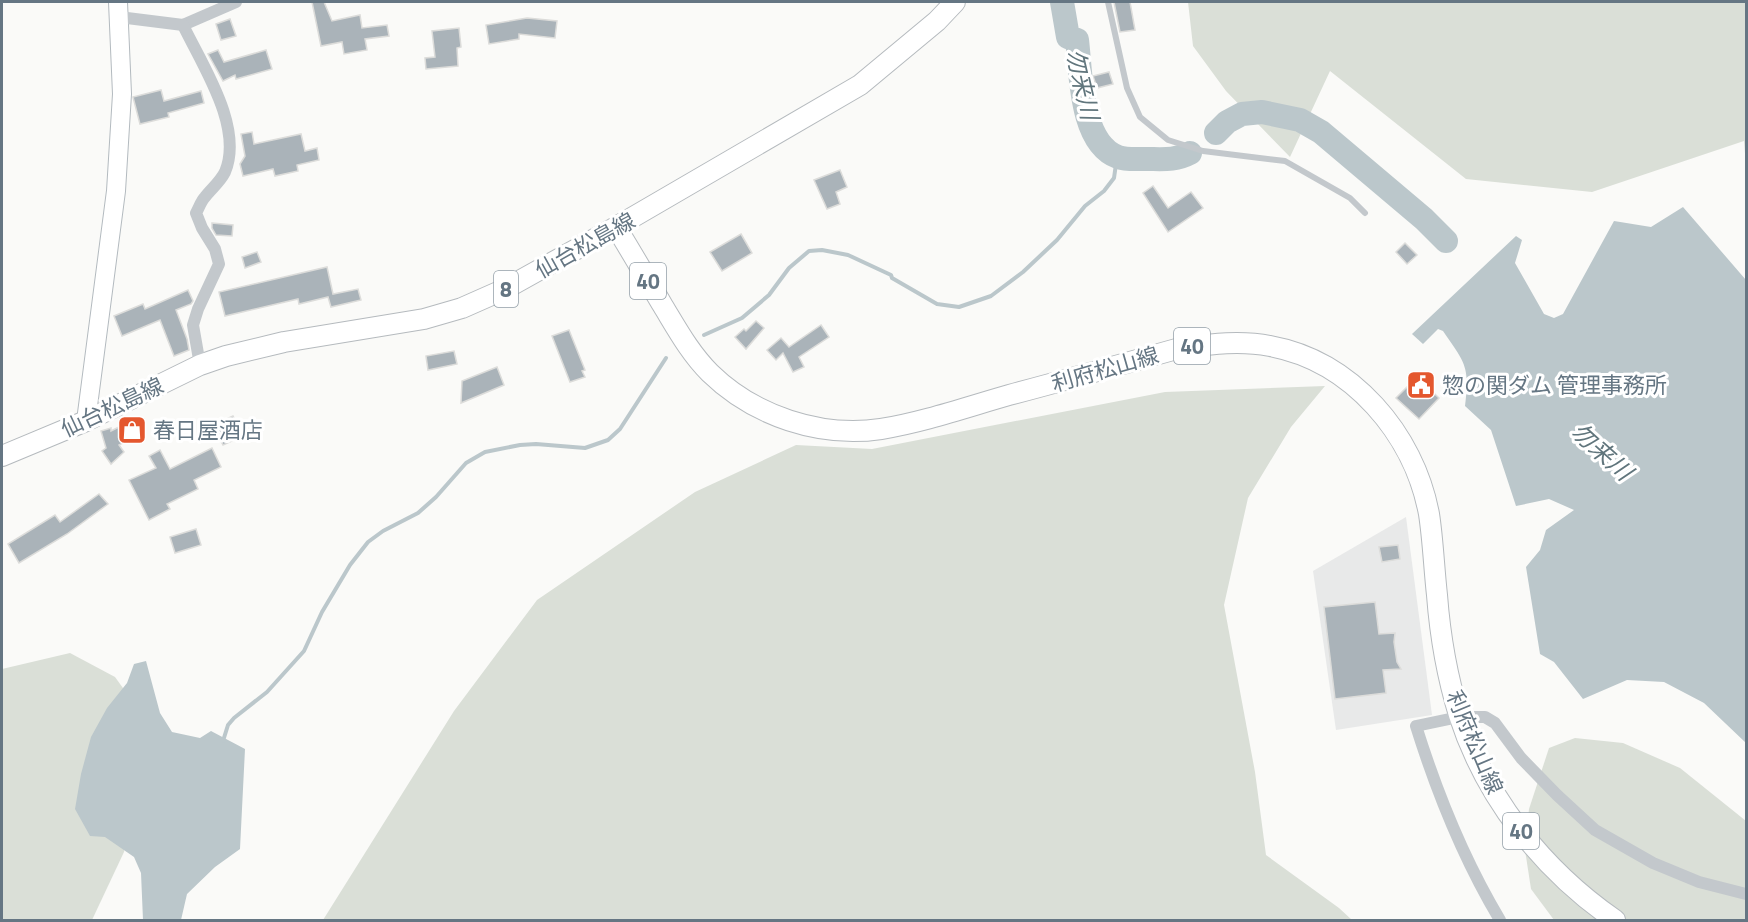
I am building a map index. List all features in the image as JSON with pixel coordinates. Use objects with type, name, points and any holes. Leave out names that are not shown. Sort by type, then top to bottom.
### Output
[{"type":"main road","name":"仙台松島線","points":[[2,456],[86,421],[200,366],[226,356],[284,342],[424,319],[462,308],[505,289],[860,85],[937,21],[955,2]]},
{"type":"main road","name":"利府松山線","points":[[616,227],[680,334],[695,357],[711,374],[758,408],[816,428],[880,429],[928,418],[1180,348],[1222,343],[1250,344],[1292,351],[1342,377],[1368,397],[1391,426],[1408,452],[1420,480],[1429,514],[1439,616],[1447,668],[1460,717],[1486,779],[1505,810],[1551,868],[1583,898],[1615,921]]},
{"type":"street","points":[[86,421],[116,190],[122,94],[118,9],[183,25],[236,2]]},
{"type":"street","points":[[183,25],[220,101],[227,124],[231,152],[225,173],[205,197],[196,213],[215,249],[219,264],[193,325],[200,366]]},
{"type":"street","points":[[1500,921],[1479,886],[1430,771],[1416,726],[1460,717],[1485,717],[1495,723],[1521,758],[1594,830],[1653,863],[1699,882],[1746,894]]},
{"type":"lane","points":[[1108,2],[1127,88],[1140,117],[1149,125],[1168,140],[1203,151],[1285,161],[1350,198],[1365,213]]},
{"type":"shaded area","points":[[1188,2],[1746,2],[1746,166],[1744,141],[1592,192],[1466,179],[1330,71],[1290,157],[1226,91],[1193,46]]},
{"type":"shaded area","points":[[1325,386],[1291,427],[1248,498],[1224,605],[1255,772],[1266,855],[1352,920],[323,920],[454,711],[537,600],[695,492],[796,445],[872,449],[1165,392]]},
{"type":"shaded area","points":[[1406,517],[1432,715],[1336,730],[1313,571]]},
{"type":"shaded area","points":[[70,653],[115,677],[128,695],[134,801],[124,852],[92,920],[2,920],[2,669]]},
{"type":"shaded area","points":[[1575,738],[1623,743],[1680,768],[1746,821],[1746,920],[1554,920],[1531,889],[1525,850],[1529,809],[1549,748]]},
{"type":"water","points":[[1683,207],[1746,280],[1746,743],[1704,703],[1664,682],[1627,680],[1583,699],[1554,662],[1540,654],[1526,567],[1540,550],[1546,530],[1574,510],[1549,499],[1516,506],[1491,430],[1465,406],[1467,382],[1461,358],[1443,331],[1438,329],[1423,344],[1412,334],[1516,236],[1522,240],[1515,263],[1544,314],[1554,318],[1563,314],[1614,221],[1651,227]]},
{"type":"water","points":[[146,661],[160,713],[172,732],[200,738],[211,731],[245,749],[240,849],[215,867],[187,894],[181,920],[143,920],[141,873],[134,857],[105,837],[90,836],[75,809],[91,737],[107,708],[127,683],[134,664]]},
{"type":"building","points":[[312,2],[324,2],[332,21],[360,15],[362,28],[387,25],[389,36],[365,39],[367,50],[344,54],[342,42],[321,46]]},
{"type":"building","points":[[1114,2],[1130,2],[1135,30],[1120,32]]},
{"type":"building","points":[[527,18],[557,21],[555,38],[519,34],[519,39],[489,44],[486,25]]},
{"type":"building","points":[[230,19],[236,36],[221,40],[216,24]]},
{"type":"building","points":[[459,28],[461,47],[457,48],[458,66],[426,69],[425,58],[435,57],[432,31]]},
{"type":"building","points":[[218,50],[224,62],[266,50],[272,69],[236,79],[235,75],[223,81],[208,54]]},
{"type":"building","points":[[1109,72],[1113,84],[1097,88],[1093,76]]},
{"type":"building","points":[[161,90],[164,101],[201,91],[204,103],[168,113],[169,117],[140,124],[133,97]]},
{"type":"building","points":[[252,132],[254,144],[301,134],[305,151],[317,148],[319,160],[297,165],[298,171],[275,176],[273,169],[243,176],[240,164],[245,156],[241,134]]},
{"type":"building","points":[[840,170],[847,187],[836,192],[840,204],[827,209],[814,180]]},
{"type":"building","points":[[1153,186],[1168,208],[1191,192],[1203,208],[1168,232],[1143,193]]},
{"type":"building","points":[[212,223],[233,225],[232,236],[216,235]]},
{"type":"building","points":[[741,234],[752,253],[722,271],[710,252]]},
{"type":"building","points":[[1405,243],[1417,255],[1407,264],[1396,252]]},
{"type":"building","points":[[257,252],[261,262],[245,268],[242,257]]},
{"type":"building","points":[[327,267],[333,294],[358,289],[361,300],[331,307],[328,297],[299,304],[298,299],[225,316],[219,292]]},
{"type":"building","points":[[188,290],[193,301],[176,310],[189,350],[174,356],[160,320],[122,336],[114,316],[143,304],[145,309]]},
{"type":"building","points":[[756,321],[764,328],[746,349],[735,337],[744,329],[746,331]]},
{"type":"building","points":[[821,325],[829,337],[799,357],[804,367],[793,372],[783,353],[776,360],[767,350],[781,338],[789,347]]},
{"type":"building","points":[[569,330],[585,370],[582,371],[585,377],[570,382],[552,336]]},
{"type":"building","points":[[454,351],[457,364],[428,370],[426,356]]},
{"type":"building","points":[[497,367],[504,385],[461,403],[462,381]]},
{"type":"building","points":[[1417,377],[1439,398],[1419,419],[1396,398]]},
{"type":"building","points":[[233,416],[243,436],[223,445],[213,425]]},
{"type":"building","points":[[137,418],[143,432],[119,445],[124,452],[111,464],[102,451],[106,448],[101,431],[111,428],[111,431]]},
{"type":"building","points":[[212,448],[221,467],[194,480],[198,489],[167,504],[170,509],[149,520],[129,480],[156,468],[149,456],[160,450],[170,469]]},
{"type":"building","points":[[99,494],[108,504],[67,534],[19,563],[8,544],[55,515],[60,522]]},
{"type":"building","points":[[196,529],[201,545],[175,553],[170,537]]},
{"type":"building","points":[[1398,545],[1400,559],[1382,562],[1379,547]]},
{"type":"building","points":[[1375,602],[1379,634],[1395,633],[1397,662],[1401,669],[1383,670],[1386,693],[1335,699],[1324,607]]},
{"type":"waterway","name":"勿来川","points":[[1062,2],[1068,37],[1077,40],[1082,88],[1089,123],[1105,149],[1124,159],[1168,159],[1190,153]]},
{"type":"waterway","name":"勿来川","points":[[1216,133],[1227,122],[1242,114],[1262,112],[1300,120],[1321,132],[1424,219],[1446,241]]},
{"type":"waterway","points":[[704,335],[742,318],[769,295],[789,268],[809,251],[822,250],[848,255],[891,275],[892,278],[937,304],[959,307],[991,296],[1023,272],[1057,240],[1085,206],[1104,191],[1114,178],[1117,157]]},
{"type":"waterway","points":[[223,741],[228,725],[234,718],[267,692],[304,651],[322,612],[350,565],[368,542],[383,531],[418,513],[436,497],[466,463],[485,452],[536,444],[585,448],[608,440],[620,429],[666,358]]},
{"type":"place","name":"惣の関ダム 管理事務所","points":[[1421,385]]},
{"type":"place","name":"春日屋酒店","points":[[132,430]]}]
